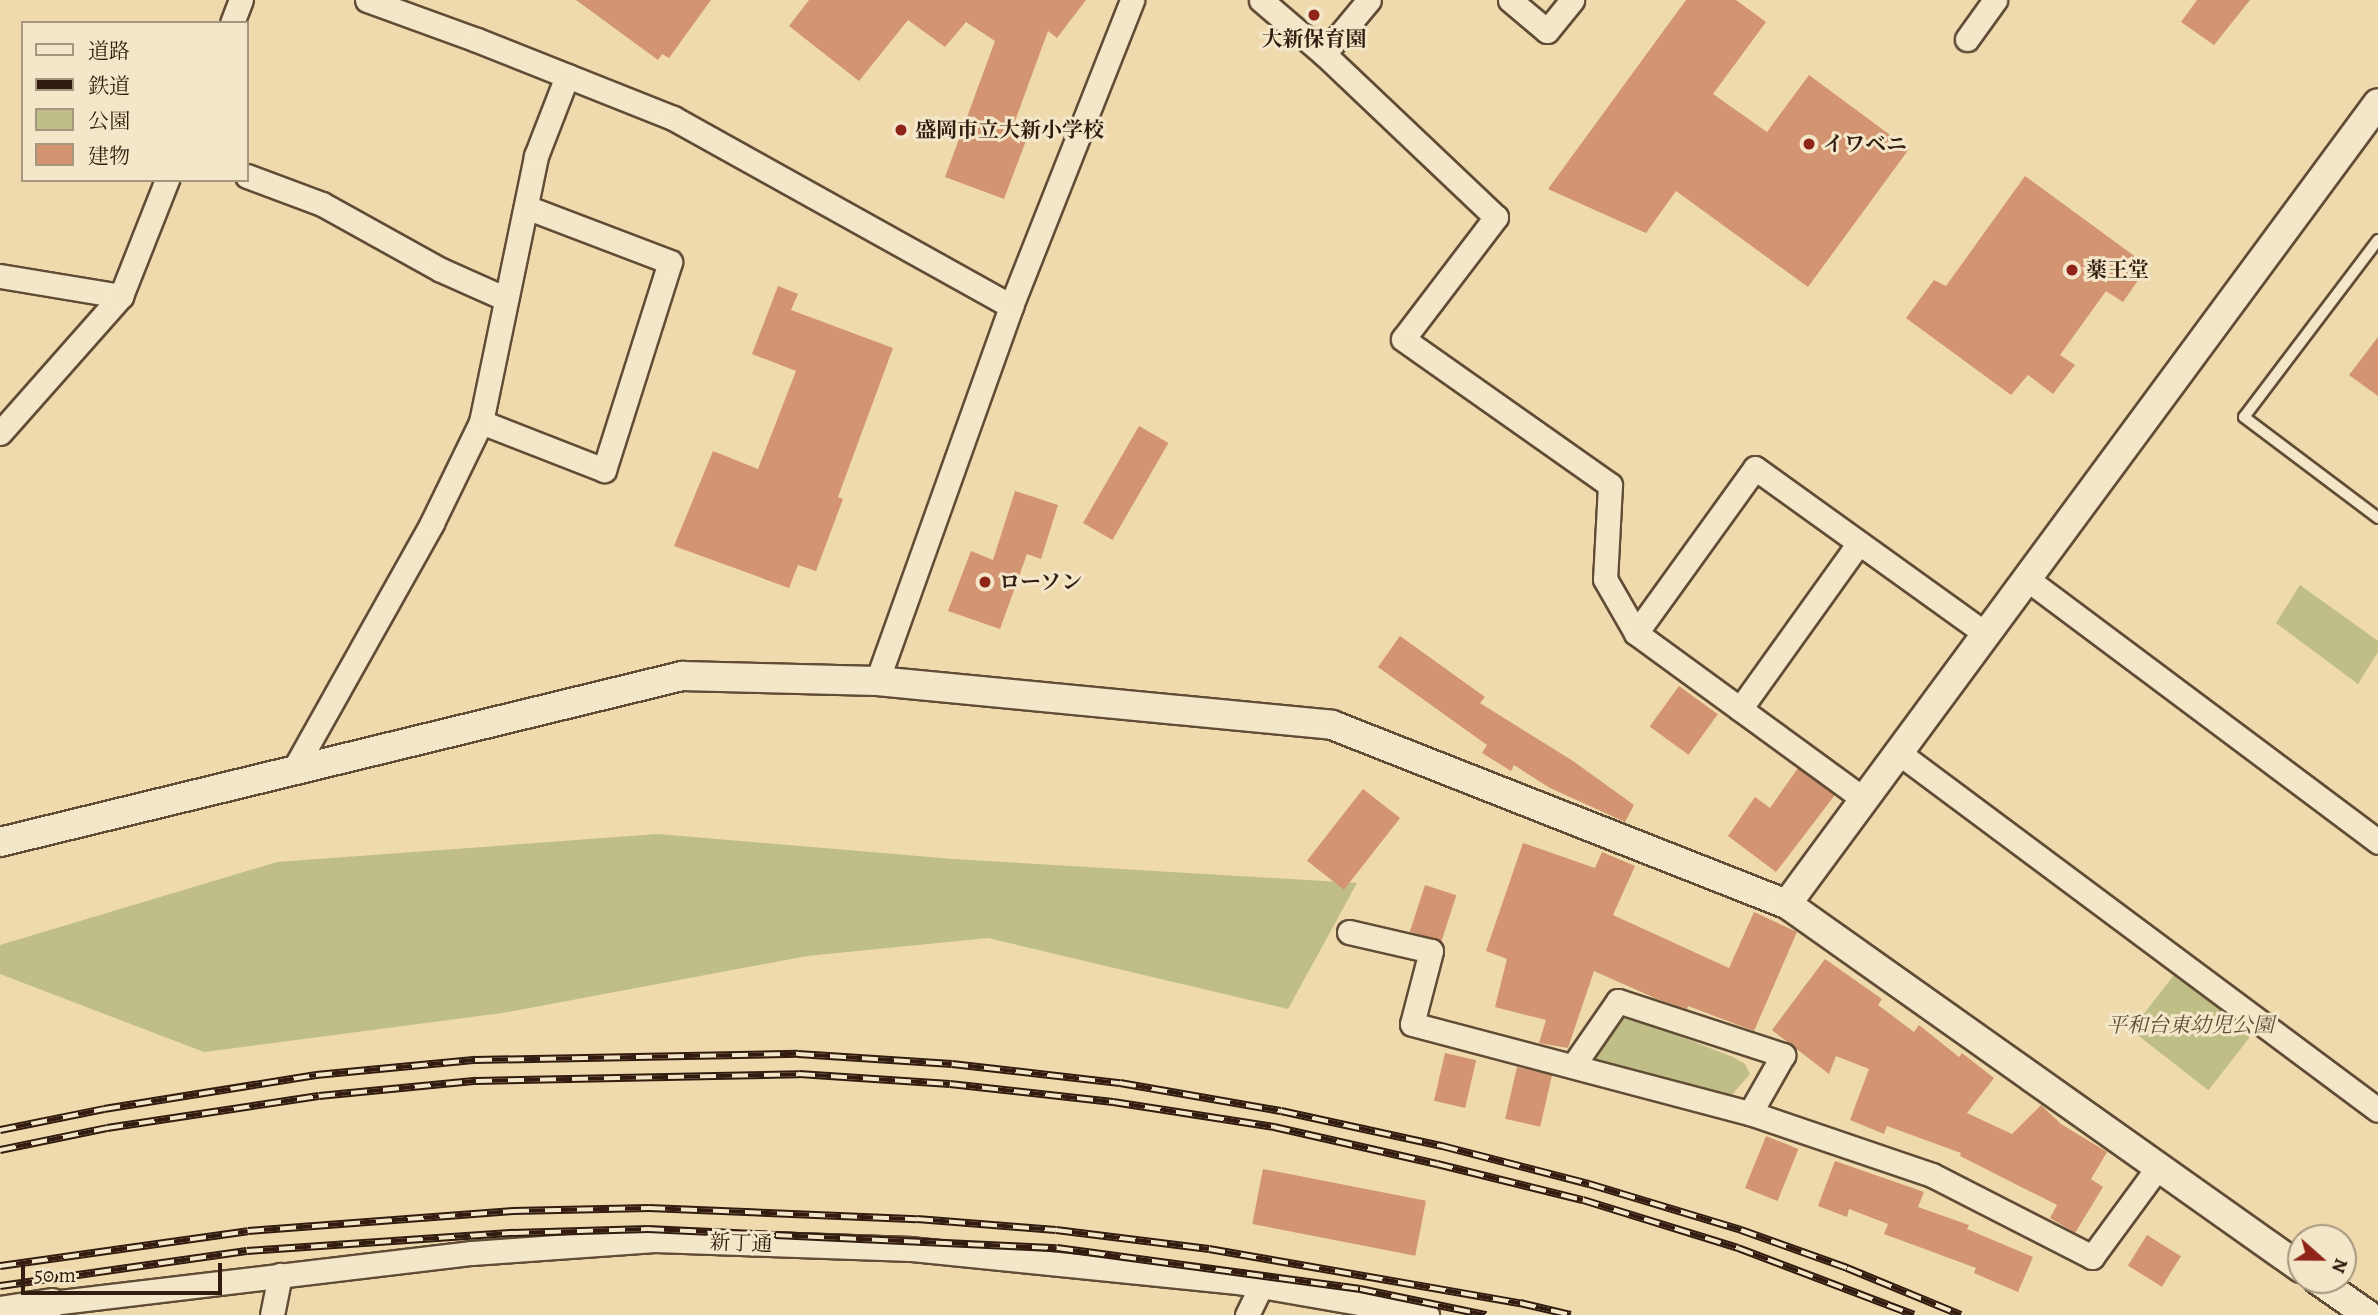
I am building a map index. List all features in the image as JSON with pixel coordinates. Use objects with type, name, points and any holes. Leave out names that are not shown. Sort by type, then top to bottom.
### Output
[{"type":"street","points":[[233,21],[241,0]]},
{"type":"street","points":[[367,0],[673,118],[1011,306]]},
{"type":"street","points":[[877,681],[1011,306],[1132,0]]},
{"type":"street","points":[[1261,0],[1324,54],[1496,217],[1404,339],[1610,485],[1605,579],[1636,633],[1864,799]]},
{"type":"street","points":[[1324,54],[1369,0]]},
{"type":"street","points":[[1510,0],[1547,31],[1572,0]]},
{"type":"street","points":[[1967,39],[1995,0]]},
{"type":"street","points":[[293,771],[432,523],[481,422],[536,156],[567,76]]},
{"type":"street","points":[[1787,904],[2378,103]]},
{"type":"street","points":[[248,176],[322,204],[441,270],[506,299]]},
{"type":"street","points":[[0,433],[121,296],[166,182]]},
{"type":"street","points":[[481,422],[604,470],[670,262],[526,207]]},
{"type":"street","points":[[0,276],[121,296]]},
{"type":"street","points":[[1636,633],[1755,468],[1986,634]]},
{"type":"street","points":[[1740,709],[1859,543]]},
{"type":"street","points":[[2027,579],[2378,842]]},
{"type":"street","points":[[0,842],[682,676],[877,681],[1332,725],[1787,904],[2287,1258]]},
{"type":"street","points":[[1899,753],[2378,1110]]},
{"type":"street","points":[[1349,932],[1431,951],[1412,1024],[1750,1113],[1931,1175],[2092,1257],[2158,1167]]},
{"type":"street","points":[[1573,1066],[1618,1001],[1783,1055],[1750,1113]]},
{"type":"street","name":"新丁通","points":[[52,1303],[472,1252],[655,1240],[911,1249],[1261,1286],[1427,1315]]},
{"type":"street","points":[[272,1315],[281,1275]]},
{"type":"street","points":[[1247,1315],[1261,1286]]},
{"type":"street","points":[[2338,1294],[2368,1315]]},
{"type":"street","points":[[0,1311],[52,1303]]},
{"type":"lane","points":[[2378,240],[2244,417],[2378,518]]},
{"type":"green space","points":[[2300,585],[2378,641],[2378,652],[2358,684],[2276,623]]},
{"type":"green space","points":[[658,834],[953,859],[1357,883],[1288,1009],[988,938],[807,956],[502,1013],[204,1052],[0,974],[0,945],[277,862]]},
{"type":"green space","name":"平和台東幼児公園","points":[[2178,970],[2255,1030],[2208,1090],[2131,1030]]},
{"type":"green space","points":[[1622,1014],[1733,1057],[1745,1064],[1750,1074],[1729,1098],[1589,1063]]},
{"type":"building","points":[[576,0],[711,0],[669,58],[662,54],[658,60]]},
{"type":"building","points":[[809,0],[1086,0],[1057,38],[1048,31],[1011,132],[1027,138],[1004,199],[945,177],[995,41],[966,22],[945,47],[908,20],[859,81],[789,26]]},
{"type":"building","points":[[1686,0],[1736,0],[1766,22],[1713,94],[1767,132],[1809,75],[1909,149],[1808,287],[1676,191],[1646,233],[1548,189]]},
{"type":"building","points":[[2197,0],[2250,0],[2214,45],[2181,22]]},
{"type":"building","points":[[2025,176],[2148,266],[2123,302],[2106,291],[2060,355],[2075,365],[2053,394],[2028,375],[2011,395],[1906,318],[1934,280],[1946,286]]},
{"type":"building","points":[[778,286],[798,294],[791,310],[893,348],[838,497],[843,499],[816,571],[798,565],[789,588],[674,546],[713,451],[758,469],[796,371],[752,354]]},
{"type":"building","points":[[2378,337],[2378,396],[2349,375]]},
{"type":"building","points":[[1139,426],[1168,443],[1112,540],[1083,523]]},
{"type":"building","points":[[1015,491],[1058,505],[1041,559],[1027,554],[1000,629],[948,611],[971,551],[993,560]]},
{"type":"building","points":[[1400,636],[1485,697],[1480,703],[1573,761],[1634,805],[1625,822],[1550,788],[1514,765],[1511,771],[1482,753],[1487,745],[1378,667]]},
{"type":"building","points":[[1679,686],[1718,714],[1688,755],[1650,726]]},
{"type":"building","points":[[1798,768],[1835,795],[1776,872],[1728,836],[1755,797],[1770,808]]},
{"type":"building","points":[[1363,789],[1400,818],[1344,890],[1307,861]]},
{"type":"building","points":[[1523,843],[1595,868],[1602,852],[1635,866],[1613,915],[1729,968],[1754,912],[1797,932],[1754,1031],[1688,1006],[1687,1009],[1657,999],[1594,971],[1568,1048],[1539,1043],[1546,1020],[1495,1007],[1507,959],[1486,951]]},
{"type":"building","points":[[1425,885],[1456,895],[1441,942],[1410,932]]},
{"type":"building","points":[[1825,959],[1882,999],[1878,1005],[1914,1032],[1919,1025],[1959,1057],[1962,1053],[1994,1078],[1967,1113],[2012,1134],[2041,1105],[2061,1124],[2107,1152],[2091,1179],[2103,1187],[2075,1233],[2050,1218],[2057,1205],[1960,1156],[1961,1153],[1887,1126],[1884,1134],[1850,1120],[1869,1069],[1836,1056],[1829,1074],[1772,1030]]},
{"type":"building","points":[[1445,1053],[1476,1060],[1465,1108],[1434,1101]]},
{"type":"building","points":[[1517,1067],[1552,1075],[1540,1127],[1505,1119]]},
{"type":"building","points":[[1766,1136],[1798,1149],[1777,1201],[1745,1188]]},
{"type":"building","points":[[1835,1161],[1924,1192],[1918,1207],[1969,1225],[1967,1229],[2033,1257],[2018,1292],[1974,1273],[1976,1268],[1884,1234],[1888,1224],[1849,1209],[1847,1217],[1818,1206]]},
{"type":"building","points":[[1263,1169],[1426,1201],[1415,1256],[1252,1224]]},
{"type":"building","points":[[2147,1235],[2181,1256],[2162,1287],[2128,1266]]},
{"type":"railway","points":[[0,1130],[104,1109],[316,1075],[476,1060],[798,1054],[952,1064],[1120,1083],[1281,1111],[1442,1146],[1589,1184],[1741,1230],[1847,1268],[1961,1315]]},
{"type":"railway","points":[[0,1150],[107,1128],[319,1096],[476,1081],[799,1074],[950,1084],[1113,1102],[1274,1127],[1437,1164],[1583,1200],[1738,1248],[1914,1315]]},
{"type":"railway","points":[[0,1266],[248,1231],[513,1211],[649,1208],[917,1219],[1056,1230],[1209,1249],[1520,1303],[1571,1315]]},
{"type":"railway","points":[[0,1286],[247,1251],[513,1233],[648,1229],[1057,1248],[1360,1289],[1486,1315]]},
{"type":"place","name":"大新保育園","points":[[1314,15]]},
{"type":"place","name":"盛岡市立大新小学校","points":[[901,130]]},
{"type":"place","name":"イワベニ","points":[[1809,144]]},
{"type":"place","name":"薬王堂","points":[[2072,270]]},
{"type":"place","name":"ローソン","points":[[985,582]]}]
